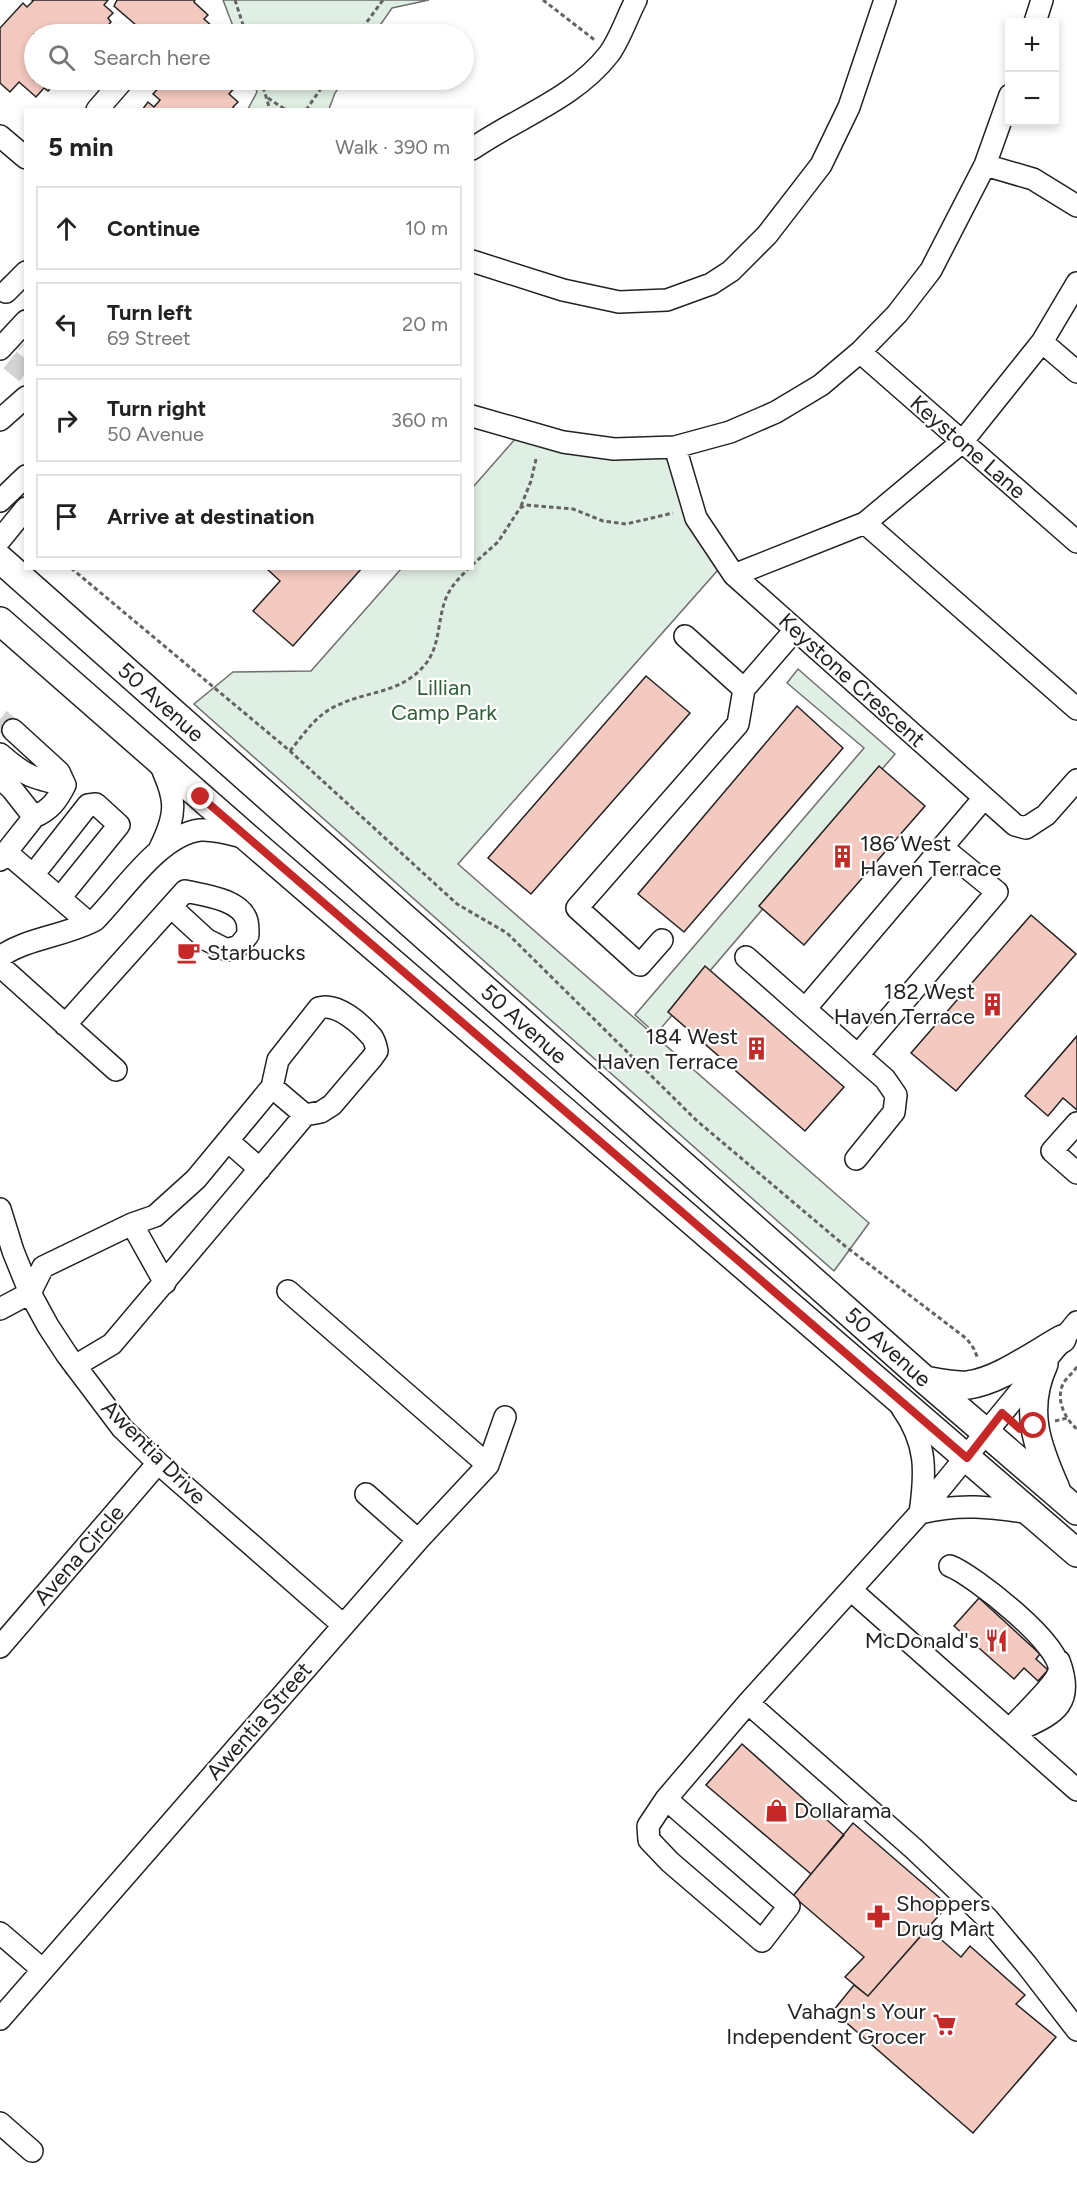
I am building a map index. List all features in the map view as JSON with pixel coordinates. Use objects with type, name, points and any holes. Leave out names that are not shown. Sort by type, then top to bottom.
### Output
[{"type":"main road","name":"50 Avenue","points":[[0,559],[925,1380],[1068,1504]]},
{"type":"main road","name":"50 Avenue","points":[[0,621],[250,840],[1077,1553]]},
{"type":"main road","points":[[925,1380],[953,1385],[981,1382],[998,1375],[1070,1331]]},
{"type":"main road","points":[[1044,1365],[1035,1382],[1034,1426],[1041,1454],[1068,1504]]},
{"type":"street","points":[[474,148],[572,91],[610,52],[636,0]]},
{"type":"street","points":[[474,262],[563,290],[619,302],[667,300],[711,284],[731,271],[767,235],[820,165],[849,107],[885,0]]},
{"type":"street","points":[[1036,18],[1042,0]]},
{"type":"street","points":[[100,108],[115,90]]},
{"type":"street","points":[[474,417],[563,442],[614,449],[675,447],[730,432],[776,412],[821,385],[860,352],[897,314],[931,270],[985,165],[1005,109]]},
{"type":"street","points":[[0,136],[24,156]]},
{"type":"street","points":[[985,165],[1033,179],[1077,206]]},
{"type":"street","points":[[6,292],[24,274]]},
{"type":"street","points":[[734,576],[865,523],[963,442],[1042,342],[1077,284]]},
{"type":"street","points":[[3,354],[22,332]]},
{"type":"street","points":[[1042,342],[1077,372]]},
{"type":"street","name":"Keystone Lane","points":[[860,352],[1077,542]]},
{"type":"street","points":[[0,420],[24,399]]},
{"type":"street","name":"Keystone Crescent","points":[[675,447],[696,518],[734,576],[1015,825],[1026,828],[1046,815],[1077,780]]},
{"type":"street","points":[[0,501],[24,478]]},
{"type":"street","points":[[0,540],[24,510]]},
{"type":"street","points":[[865,523],[1077,709]]},
{"type":"street","points":[[662,940],[640,965],[577,908],[738,724],[744,689],[795,630]]},
{"type":"street","points":[[685,636],[744,689]]},
{"type":"street","points":[[13,730],[59,772],[65,785]]},
{"type":"street","points":[[0,754],[33,778],[65,785]]},
{"type":"street","points":[[116,1070],[66,1025],[1,956],[89,923],[105,910],[160,848],[168,832],[174,806],[158,759]]},
{"type":"street","points":[[0,778],[12,789],[34,817]]},
{"type":"street","points":[[65,785],[58,799],[48,811],[34,817],[3,856],[33,875],[89,923]]},
{"type":"street","points":[[805,1009],[984,798]]},
{"type":"street","points":[[33,875],[88,805],[96,804],[119,825],[60,898]]},
{"type":"street","points":[[160,848],[187,833],[200,830],[215,830],[250,840]]},
{"type":"street","points":[[858,1054],[997,892],[943,848]]},
{"type":"street","points":[[66,1025],[185,891],[221,898],[238,910],[247,920],[248,935],[239,946],[226,950],[207,940],[171,907]]},
{"type":"street","points":[[746,957],[858,1054],[885,1079],[896,1095],[894,1112],[856,1159]]},
{"type":"street","points":[[0,1309],[30,1293],[43,1267],[132,1224],[155,1216],[196,1179],[272,1087],[278,1060],[319,1008],[326,1006],[341,1010],[374,1039],[376,1051],[332,1105],[321,1112],[304,1115],[112,1344],[75,1366]]},
{"type":"street","points":[[272,1087],[304,1115]]},
{"type":"street","points":[[1077,1123],[1052,1151],[1077,1173]]},
{"type":"street","points":[[228,1141],[260,1168]]},
{"type":"street","name":"Awentia Drive","points":[[0,1209],[13,1251],[30,1293],[75,1366],[122,1428],[158,1463],[343,1625]]},
{"type":"street","points":[[132,1224],[165,1282]]},
{"type":"street","points":[[288,1291],[488,1465]]},
{"type":"street","points":[[666,1799],[789,1906],[762,1941],[670,1862],[649,1840],[648,1826],[666,1799],[748,1703],[920,1514],[1070,1331]]},
{"type":"street","points":[[892,1393],[908,1416],[918,1436],[923,1455],[925,1478],[920,1514]]},
{"type":"street","name":"Awentia Street","points":[[0,2019],[343,1625],[488,1465],[505,1418]]},
{"type":"street","name":"Avena Circle","points":[[0,1647],[158,1463]]},
{"type":"street","points":[[366,1494],[418,1540]]},
{"type":"street","points":[[920,1514],[942,1508],[984,1506],[1031,1513]]},
{"type":"street","points":[[950,1566],[969,1574],[1035,1631],[1054,1651],[1067,1677],[1067,1694],[1063,1703],[1051,1714],[1011,1732]]},
{"type":"street","points":[[851,1590],[1077,1790]]},
{"type":"street","points":[[748,1703],[913,1848],[988,1919],[1077,2030]]},
{"type":"street","points":[[0,1933],[43,1970]]},
{"type":"street","points":[[0,2123],[32,2151]]},
{"type":"path","points":[[235,0],[243,24]]},
{"type":"path","points":[[365,24],[383,0]]},
{"type":"path","points":[[543,0],[610,52]]},
{"type":"path","points":[[265,90],[270,108]]},
{"type":"path","points":[[307,108],[320,90]]},
{"type":"path","points":[[268,98],[283,108]]},
{"type":"path","points":[[474,563],[498,542],[520,508],[531,481],[536,459]]},
{"type":"path","points":[[520,508],[532,505],[573,509],[603,521],[626,524],[672,513]]},
{"type":"path","points":[[73,570],[290,751],[457,904],[507,933],[696,1120],[845,1246],[967,1339],[979,1362],[981,1382]]},
{"type":"path","points":[[290,751],[315,720],[326,711],[337,705],[394,688],[410,679],[424,666],[433,653],[446,599],[467,570]]},
{"type":"path","points":[[1077,1367],[1064,1383],[1060,1401],[1067,1418],[1077,1429]]},
{"type":"path","points":[[1034,1426],[1067,1418]]},
{"type":"green space","points":[[223,0],[429,0],[392,8],[381,24],[232,24]]},
{"type":"green space","points":[[256,90],[337,90],[329,108],[249,108]]},
{"type":"green space","name":"Lillian Camp Park","points":[[523,430],[675,447],[725,562],[458,864],[869,1223],[834,1271],[194,704],[233,672],[311,671],[400,570],[474,570],[474,486]]},
{"type":"green space","points":[[798,669],[895,754],[656,1034],[635,1015],[864,748],[787,683]]},
{"type":"building","points":[[108,0],[104,5],[113,13],[108,18],[111,22],[109,24],[24,24],[24,86],[19,82],[10,92],[0,83],[0,28],[23,3],[27,7],[33,1]]},
{"type":"building","points":[[117,0],[195,0],[194,2],[208,15],[204,19],[210,24],[135,24],[114,6]]},
{"type":"building","points":[[28,90],[42,90],[36,97]]},
{"type":"building","points":[[157,90],[233,90],[229,94],[238,102],[234,108],[144,108],[148,102],[154,107],[160,100],[153,94]]},
{"type":"building","points":[[268,570],[360,570],[293,646],[253,611],[280,581]]},
{"type":"building","points":[[646,676],[690,713],[531,894],[488,858]]},
{"type":"building","points":[[797,706],[843,748],[684,932],[638,894]]},
{"type":"building","name":"186 West Haven Terrace","points":[[879,766],[925,806],[804,945],[759,906]]},
{"type":"building","name":"182 West Haven Terrace","points":[[1031,915],[1076,954],[956,1091],[911,1053]]},
{"type":"building","name":"184 West Haven Terrace","points":[[705,966],[844,1087],[805,1131],[668,1012]]},
{"type":"building","points":[[1077,1036],[1077,1110],[1063,1098],[1048,1116],[1025,1096]]},
{"type":"building","name":"McDonald's","points":[[979,1598],[1040,1654],[1036,1659],[1048,1670],[1038,1681],[1024,1668],[1014,1679],[954,1626]]},
{"type":"building","name":"Dollarama","points":[[742,1744],[844,1835],[811,1874],[706,1785]]},
{"type":"building","name":"Shoppers Drug Mart","points":[[853,1823],[948,1905],[868,1996],[845,1977],[864,1957],[793,1896]]},
{"type":"building","name":"Vahagn's Your Independent Grocer","points":[[928,1928],[961,1957],[970,1946],[1025,1995],[1016,2004],[1056,2037],[973,2133],[833,2011],[854,1985],[868,1996]]},
{"type":"tunnel","points":[[10,360],[24,371]]},
{"type":"tunnel","points":[[0,719],[13,730]]},
{"type":"place","name":"186 West Haven Terrace","points":[[842,856]]},
{"type":"place","name":"Starbucks","points":[[189,952]]},
{"type":"place","name":"182 West Haven Terrace","points":[[993,1004]]},
{"type":"place","name":"184 West Haven Terrace","points":[[756,1049]]},
{"type":"place","name":"McDonald's","points":[[997,1640]]},
{"type":"place","name":"Dollarama","points":[[776,1810]]},
{"type":"place","name":"Shoppers Drug Mart","points":[[878,1916]]},
{"type":"place","name":"Vahagn's Your Independent Grocer","points":[[944,2024]]},
{"type":"route","points":[[201,797],[967,1458],[1002,1413],[1020,1429],[1034,1426]]}]
